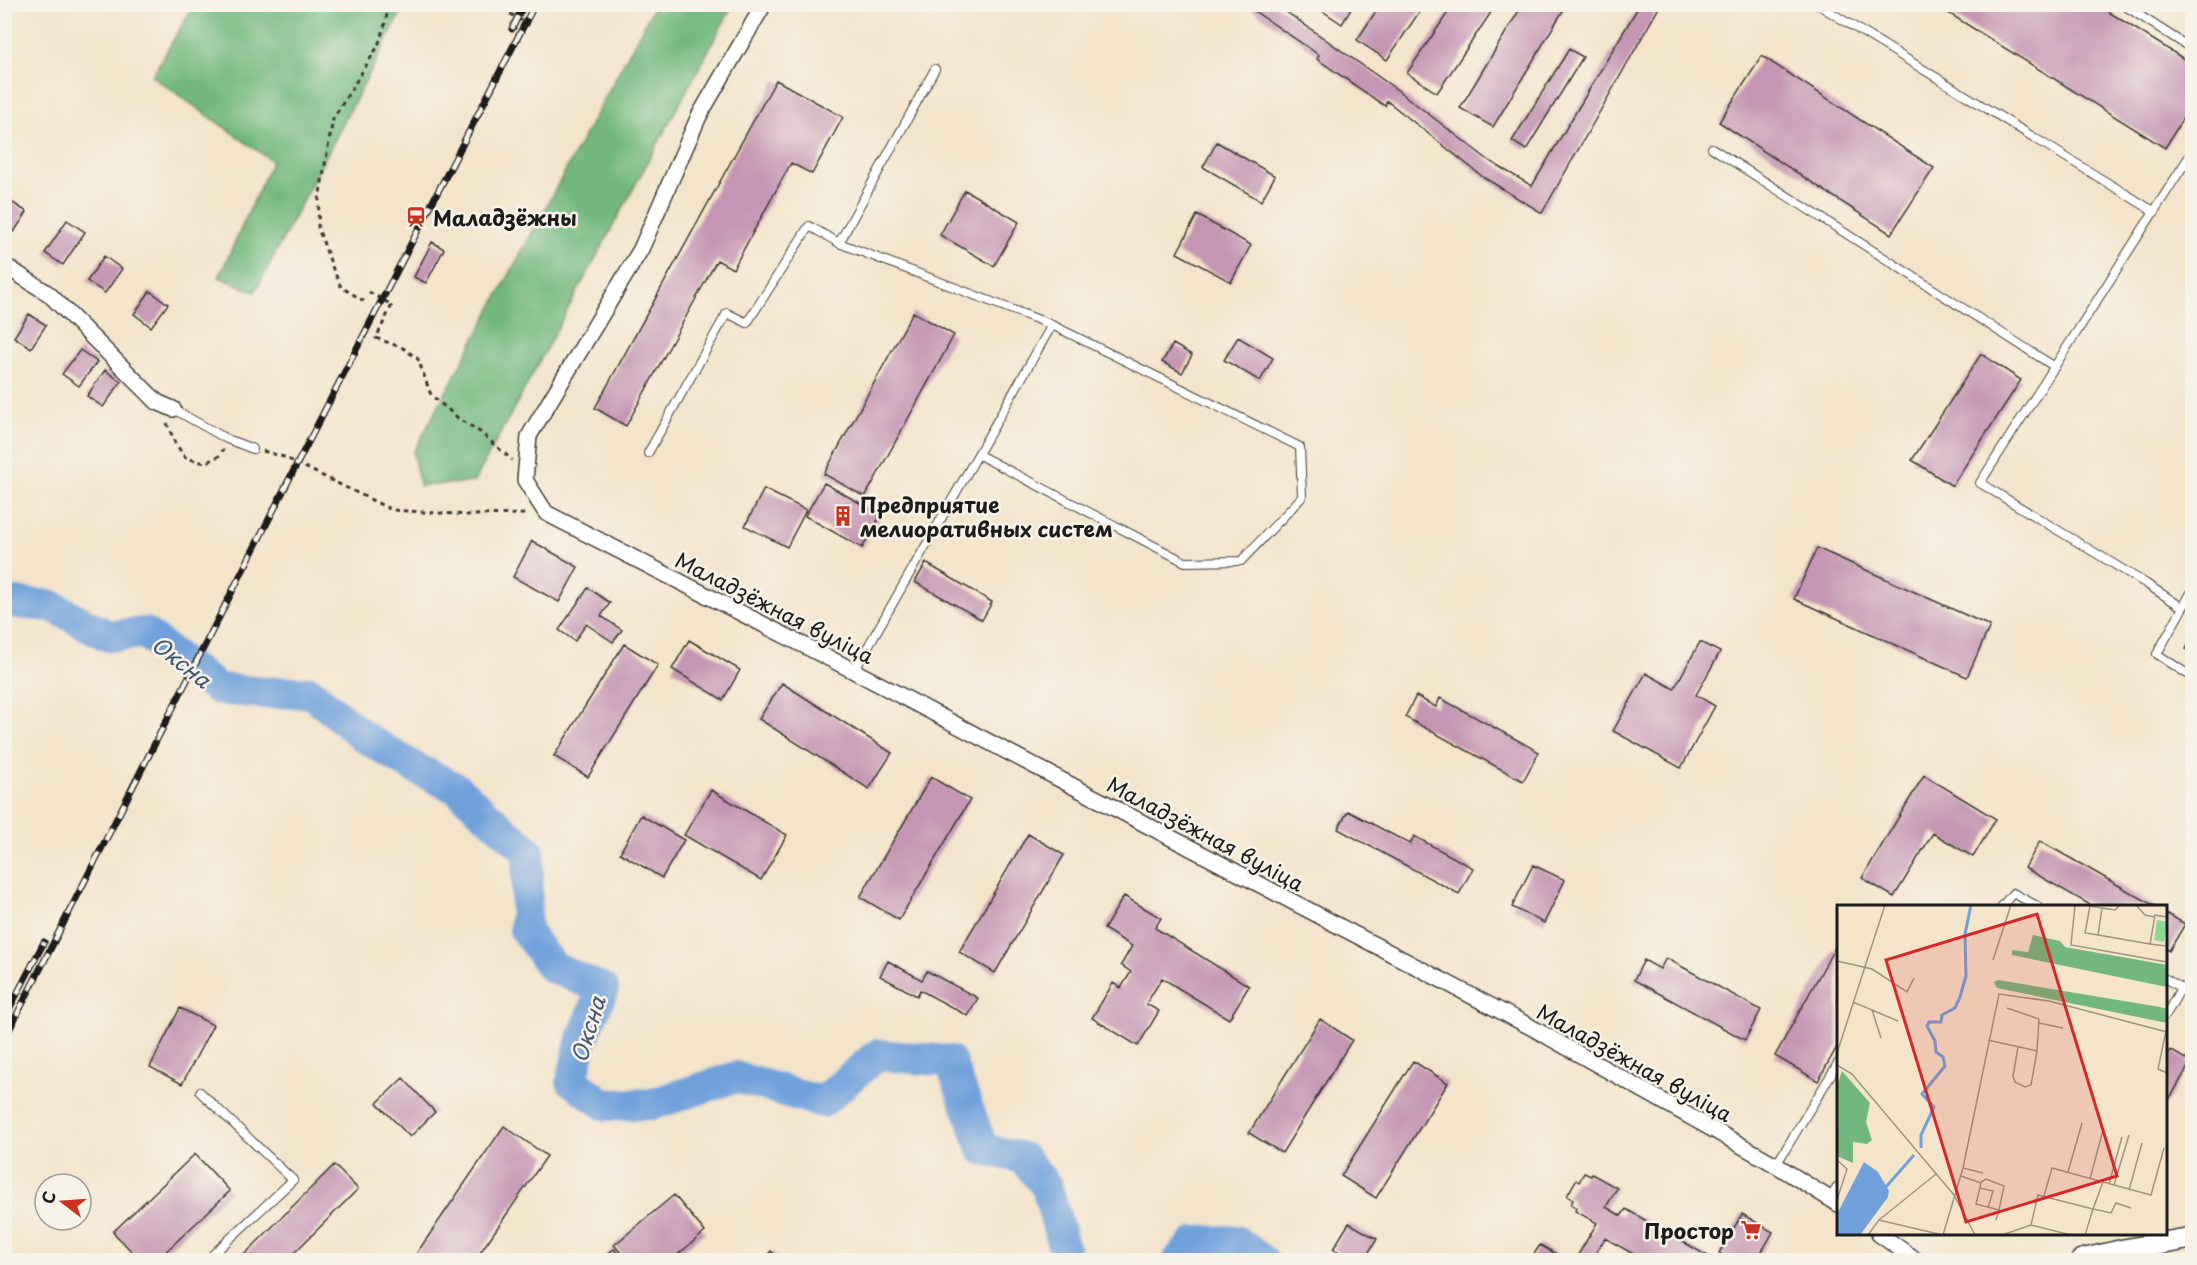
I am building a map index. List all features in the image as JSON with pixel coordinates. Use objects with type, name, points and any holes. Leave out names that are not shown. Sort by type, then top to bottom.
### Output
[{"type":"main road","points":[[2082,1260],[2193,1238]]},
{"type":"street","points":[[546,513],[525,480],[529,436],[641,249],[699,116],[764,4]]},
{"type":"street","points":[[4,265],[49,294],[157,402],[173,409]]},
{"type":"street","name":"Маладзёжная вуліца","points":[[546,513],[854,671],[1529,1026],[1776,1165],[1836,1196]]},
{"type":"street","points":[[1882,1235],[1916,1260]]},
{"type":"lane","points":[[1817,4],[2155,212]]},
{"type":"lane","points":[[2122,4],[2193,50]]},
{"type":"lane","points":[[839,243],[935,69]]},
{"type":"lane","points":[[1712,148],[2055,367]]},
{"type":"lane","points":[[2182,607],[1980,483],[2193,152]]},
{"type":"lane","points":[[648,453],[727,313],[747,324],[809,226],[839,243],[1052,325],[1300,447],[1302,497],[1242,561],[1185,562],[979,455]]},
{"type":"lane","points":[[854,671],[1052,325]]},
{"type":"lane","points":[[173,409],[227,439],[253,449]]},
{"type":"lane","points":[[2193,591],[2157,654],[2193,677]]},
{"type":"lane","points":[[2003,905],[2013,893],[2035,905]]},
{"type":"lane","points":[[2167,981],[2193,995]]},
{"type":"lane","points":[[2167,1013],[2181,988]]},
{"type":"lane","points":[[1776,1165],[1837,1066]]},
{"type":"lane","points":[[201,1092],[293,1180],[207,1260]]},
{"type":"path","points":[[364,302],[341,287],[333,269],[318,228],[319,199],[333,119],[378,46],[386,21],[388,4]]},
{"type":"path","points":[[495,4],[533,28]]},
{"type":"path","points":[[369,291],[392,305],[376,338],[404,348],[418,359],[431,395],[526,470]]},
{"type":"path","points":[[157,402],[175,443],[186,458],[205,463],[220,455],[227,439]]},
{"type":"path","points":[[253,449],[284,457],[392,510],[470,515],[546,513]]},
{"type":"green space","points":[[194,5],[405,5],[255,292],[219,277],[272,161],[152,76]]},
{"type":"green space","points":[[655,5],[733,5],[474,482],[420,486],[413,453]]},
{"type":"building","points":[[1244,4],[1275,4],[1396,89],[1491,162],[1532,186],[1640,4],[1661,4],[1542,213],[1483,177],[1387,101],[1385,106],[1317,59],[1319,55]]},
{"type":"building","points":[[1312,4],[1354,4],[1342,24]]},
{"type":"building","points":[[1523,4],[1567,4],[1493,127],[1460,108]]},
{"type":"building","points":[[1934,4],[2096,4],[2192,64],[2192,103],[2165,148]]},
{"type":"building","points":[[1380,5],[1424,5],[1387,60],[1357,40]]},
{"type":"building","points":[[1453,5],[1496,5],[1437,93],[1407,73]]},
{"type":"building","points":[[1569,49],[1583,57],[1526,150],[1512,141]]},
{"type":"building","points":[[1762,56],[1934,168],[1891,234],[1719,122]]},
{"type":"building","points":[[776,80],[843,117],[812,174],[791,163],[733,269],[717,260],[626,426],[595,408]]},
{"type":"building","points":[[1217,142],[1275,176],[1261,201],[1203,167]]},
{"type":"building","points":[[965,190],[1019,222],[994,266],[940,235]]},
{"type":"building","points":[[10,201],[27,212],[14,232],[4,226],[4,209]]},
{"type":"building","points":[[1197,215],[1251,245],[1231,282],[1177,253]]},
{"type":"building","points":[[67,220],[85,232],[63,265],[45,253]]},
{"type":"building","points":[[432,242],[444,249],[426,283],[414,277]]},
{"type":"building","points":[[104,256],[122,269],[105,293],[87,281]]},
{"type":"building","points":[[150,291],[168,304],[151,327],[134,314]]},
{"type":"building","points":[[913,312],[954,335],[865,497],[824,474]]},
{"type":"building","points":[[29,314],[46,325],[31,348],[14,337]]},
{"type":"building","points":[[1238,337],[1273,358],[1260,381],[1224,360]]},
{"type":"building","points":[[1173,344],[1192,355],[1182,373],[1162,362]]},
{"type":"building","points":[[80,350],[97,362],[79,386],[62,374]]},
{"type":"building","points":[[1981,354],[2021,380],[1952,486],[1912,460]]},
{"type":"building","points":[[105,370],[121,382],[103,407],[87,396]]},
{"type":"building","name":"Предприятие мелиоративных систем","points":[[824,483],[881,515],[862,548],[805,516]]},
{"type":"building","points":[[764,489],[806,510],[787,547],[745,526]]},
{"type":"building","points":[[532,541],[578,567],[559,602],[513,577]]},
{"type":"building","points":[[1817,548],[1990,626],[1967,677],[1794,599]]},
{"type":"building","points":[[926,563],[992,602],[982,620],[915,582]]},
{"type":"building","points":[[588,588],[610,603],[601,616],[622,630],[613,642],[586,624],[575,641],[559,630]]},
{"type":"building","points":[[2192,639],[2192,653],[2186,649]]},
{"type":"building","points":[[689,640],[740,670],[723,700],[672,669]]},
{"type":"building","points":[[1700,642],[1720,652],[1696,695],[1715,706],[1681,768],[1613,731],[1646,673],[1674,689]]},
{"type":"building","points":[[624,644],[658,665],[588,777],[554,756]]},
{"type":"building","points":[[782,683],[892,753],[869,789],[759,719]]},
{"type":"building","points":[[1416,696],[1436,707],[1440,698],[1539,752],[1523,781],[1405,717]]},
{"type":"building","points":[[1924,775],[1996,819],[1973,857],[1933,833],[1894,897],[1862,878]]},
{"type":"building","points":[[931,777],[970,800],[899,920],[860,897]]},
{"type":"building","points":[[711,790],[787,835],[761,880],[684,835]]},
{"type":"building","points":[[1348,811],[1410,844],[1414,836],[1473,868],[1459,894],[1338,829]]},
{"type":"building","points":[[641,815],[684,840],[662,878],[620,853]]},
{"type":"building","points":[[1028,834],[1064,855],[995,973],[959,952]]},
{"type":"building","points":[[2040,841],[2153,905],[2090,905],[2025,868]]},
{"type":"building","points":[[1533,865],[1565,880],[1544,923],[1512,907]]},
{"type":"building","points":[[1124,896],[1161,918],[1155,928],[1249,986],[1229,1019],[1162,978],[1146,1004],[1159,1011],[1138,1046],[1092,1018],[1113,983],[1121,988],[1131,972],[1121,965],[1132,946],[1104,929]]},
{"type":"building","points":[[2167,914],[2185,924],[2169,951],[2167,949]]},
{"type":"building","points":[[1834,949],[1837,951],[1837,1047],[1818,1081],[1775,1056]]},
{"type":"building","points":[[1666,958],[1761,1010],[1745,1040],[1634,980],[1644,960],[1660,969]]},
{"type":"building","points":[[888,961],[922,980],[927,971],[978,998],[968,1016],[920,990],[917,996],[880,976]]},
{"type":"building","points":[[180,1008],[213,1025],[182,1084],[150,1067]]},
{"type":"building","points":[[1320,1019],[1352,1040],[1282,1153],[1249,1133]]},
{"type":"building","points":[[2170,1050],[2191,1062],[2167,1103],[2167,1056]]},
{"type":"building","points":[[1413,1061],[1448,1083],[1376,1198],[1341,1176]]},
{"type":"building","points":[[403,1078],[435,1112],[410,1137],[377,1103]]},
{"type":"building","points":[[504,1126],[547,1156],[475,1260],[412,1260]]},
{"type":"building","points":[[195,1154],[230,1191],[157,1260],[140,1260],[113,1232]]},
{"type":"building","points":[[334,1165],[358,1189],[287,1260],[239,1260]]},
{"type":"building","points":[[1584,1173],[1591,1176],[1592,1174],[1617,1188],[1606,1207],[1621,1216],[1626,1209],[1711,1258],[1710,1260],[1644,1260],[1605,1238],[1592,1260],[1575,1260],[1597,1223],[1575,1211],[1576,1208],[1571,1204],[1573,1200],[1567,1196],[1576,1180],[1579,1182]]},
{"type":"building","points":[[674,1195],[705,1232],[671,1260],[627,1260],[614,1245]]},
{"type":"building","points":[[1742,1214],[1773,1232],[1757,1260],[1732,1260],[1719,1253]]},
{"type":"building","points":[[1349,1223],[1377,1239],[1364,1260],[1352,1260],[1333,1249]]},
{"type":"building","points":[[1540,1245],[1567,1260],[1530,1260]]},
{"type":"building","points":[[614,1249],[623,1260],[599,1260]]},
{"type":"building","points":[[771,1251],[781,1260],[763,1260]]},
{"type":"waterway","name":"Оксна","points":[[4,602],[52,606],[108,636],[145,633],[218,689],[264,693],[310,692],[364,737],[417,769],[456,788],[529,852],[525,930],[552,967],[603,989],[581,1042],[572,1081],[605,1105],[653,1104],[736,1077],[822,1102],[877,1055],[950,1061],[983,1149],[1023,1158],[1047,1187],[1067,1260]]},
{"type":"waterway","name":"Оксна","points":[[1178,1260],[1196,1242],[1236,1241],[1262,1260]]},
{"type":"railway","points":[[512,29],[524,4]]},
{"type":"railway","points":[[4,1040],[297,464],[535,4]]},
{"type":"railway","points":[[4,1019],[44,942]]},
{"type":"place","name":"Маладзёжны","points":[[416,217]]},
{"type":"place","name":"Предприятие мелиоративных систем","points":[[843,516]]},
{"type":"place","name":"Простор","points":[[1751,1230]]}]
